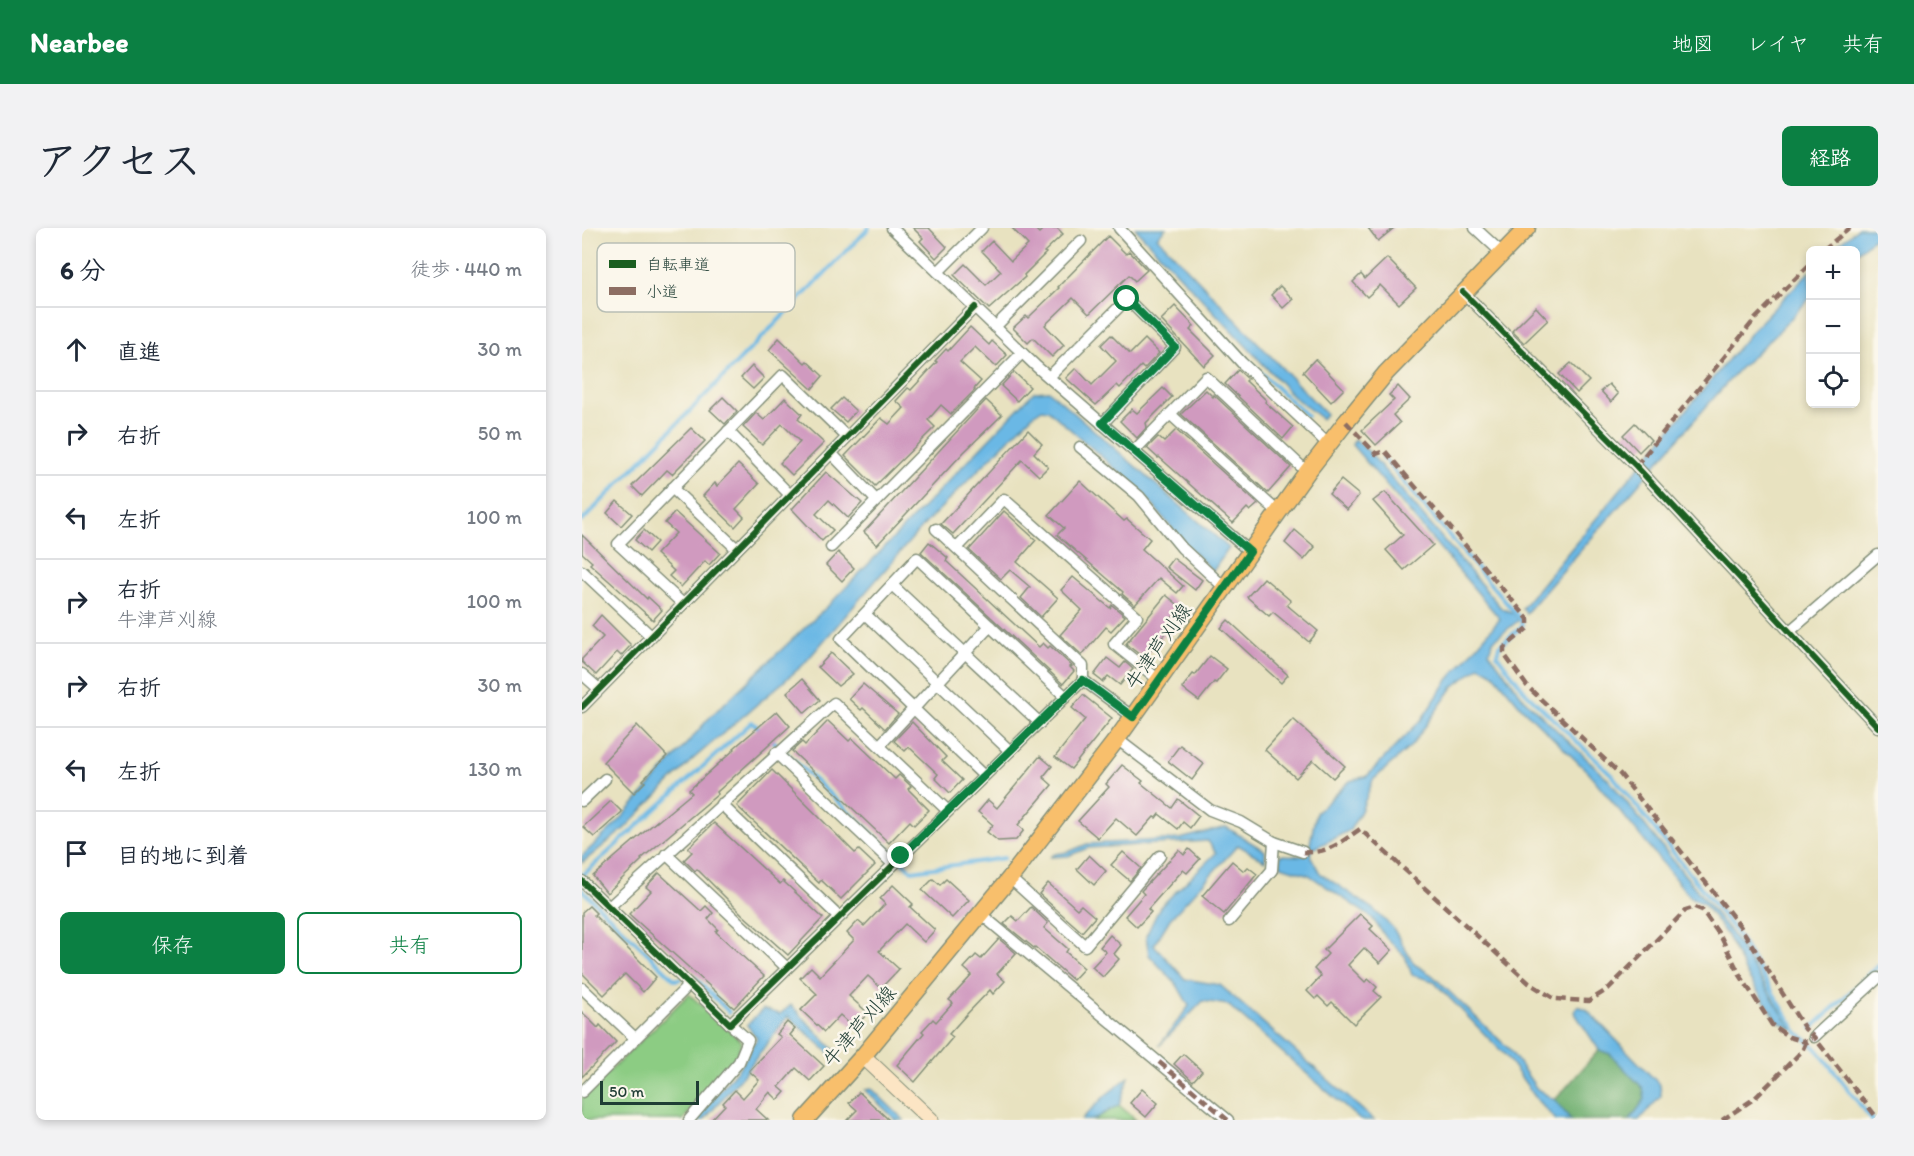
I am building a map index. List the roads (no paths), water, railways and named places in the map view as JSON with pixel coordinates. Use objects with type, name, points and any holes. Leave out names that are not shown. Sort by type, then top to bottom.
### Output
[{"type":"main road","name":"牛津芦刈線","points":[[805,1120],[863,1056],[982,915],[1117,739],[1307,472],[1386,374],[1527,228]]},
{"type":"street","points":[[892,228],[1022,353],[1250,552]]},
{"type":"street","points":[[938,272],[982,228]]},
{"type":"street","points":[[1119,228],[1242,363],[1329,445]]},
{"type":"street","points":[[1475,228],[1502,253]]},
{"type":"street","points":[[995,327],[1081,241]]},
{"type":"street","points":[[1463,292],[1636,466],[1878,727]]},
{"type":"street","points":[[1049,377],[1127,299],[1175,347],[1102,423]]},
{"type":"street","points":[[582,707],[975,307]]},
{"type":"street","points":[[831,547],[1022,353]]},
{"type":"street","points":[[683,604],[618,544],[672,488],[783,375],[847,437]]},
{"type":"street","points":[[1134,451],[1206,377],[1307,472]]},
{"type":"street","points":[[1170,414],[1278,512]]},
{"type":"street","points":[[728,431],[790,495]]},
{"type":"street","points":[[1080,447],[1138,496],[1182,548],[1225,588]]},
{"type":"street","points":[[831,453],[876,500]]},
{"type":"street","points":[[672,488],[737,549]]},
{"type":"street","points":[[957,548],[1004,499],[1137,617],[1114,644],[1159,680]]},
{"type":"street","points":[[730,1024],[1083,680],[1083,666],[936,529]]},
{"type":"street","points":[[1790,631],[1878,555]]},
{"type":"street","points":[[984,776],[841,639],[917,558],[1066,697]]},
{"type":"street","points":[[583,575],[651,636]]},
{"type":"street","points":[[892,585],[1040,723]]},
{"type":"street","points":[[865,614],[1010,751]]},
{"type":"street","points":[[880,745],[990,626]]},
{"type":"street","points":[[582,674],[599,689]]},
{"type":"street","points":[[1083,680],[1133,717]]},
{"type":"street","points":[[609,907],[834,703],[948,811]]},
{"type":"street","points":[[1117,739],[1210,810],[1241,822],[1274,842],[1304,852]]},
{"type":"street","points":[[780,750],[897,860]]},
{"type":"street","points":[[582,801],[605,778]]},
{"type":"street","points":[[721,804],[839,917]]},
{"type":"street","points":[[1230,921],[1272,870],[1274,842]]},
{"type":"street","points":[[666,854],[787,968]]},
{"type":"street","points":[[1010,878],[1086,946],[1161,856]]},
{"type":"street","points":[[583,884],[748,1040],[739,1062],[689,1120]]},
{"type":"street","points":[[982,915],[1228,1120]]},
{"type":"street","points":[[1814,1037],[1878,978]]},
{"type":"street","points":[[582,1092],[689,985]]},
{"type":"street","points":[[582,988],[635,1038]]},
{"type":"street","points":[[863,1056],[931,1120]]},
{"type":"water","points":[[1135,228],[1166,228],[1157,237],[1326,414],[1322,419],[1294,397]]},
{"type":"water","points":[[1858,228],[1878,228],[1878,235],[1860,250],[1860,246],[1836,246]]},
{"type":"water","points":[[1806,275],[1806,302],[1739,369],[1526,613],[1522,608],[1752,331]]},
{"type":"water","points":[[1049,391],[1229,548],[1213,571],[1186,545],[1142,492],[1048,410],[1042,409],[1033,415],[921,528],[803,665],[692,760],[624,829],[582,863],[582,856],[620,820],[710,717],[830,604],[1034,392]]},
{"type":"water","points":[[1355,439],[1370,453],[1502,609],[1513,613],[1519,620],[1493,641],[1489,652],[1524,699],[1608,779],[1731,933],[1793,1030],[1778,1021],[1748,977],[1726,934],[1704,904],[1690,897],[1589,773],[1522,708],[1494,674],[1480,666],[1453,687],[1412,745],[1373,780],[1361,811],[1350,830],[1313,849],[1310,855],[1320,873],[1373,909],[1393,928],[1414,964],[1432,975],[1509,1049],[1537,1089],[1555,1100],[1571,1120],[1556,1120],[1538,1101],[1506,1056],[1433,981],[1412,975],[1405,956],[1387,939],[1372,918],[1309,875],[1281,866],[1280,855],[1304,856],[1309,849],[1316,813],[1350,781],[1367,776],[1422,719],[1448,680],[1500,619],[1352,445]]},
{"type":"water","points":[[1226,827],[1265,851],[1265,861],[1238,845],[1170,919],[1154,945],[1185,979],[1220,985],[1374,1120],[1360,1120],[1228,1005],[1203,1001],[1159,1046],[1189,1006],[1177,985],[1149,955],[1146,936],[1160,907],[1216,853],[1208,841],[1088,848],[1068,856],[1050,857],[1087,844],[1180,839]]},
{"type":"water","points":[[791,1005],[839,1055],[836,1059],[788,1016],[744,1074],[704,1120],[695,1120],[743,1063],[757,1038],[747,1025],[763,1009],[780,1014]]},
{"type":"water","points":[[1578,1006],[1586,1009],[1660,1085],[1661,1096],[1639,1120],[1630,1120],[1645,1099],[1643,1088],[1610,1054],[1599,1050],[1574,1012]]},
{"type":"water","points":[[1129,1077],[1119,1105],[1093,1120],[1081,1120],[1107,1094]]},
{"type":"water","points":[[872,1089],[904,1120],[896,1120],[865,1090]]},
{"type":"waterway","points":[[795,304],[869,228]]},
{"type":"waterway","points":[[582,521],[787,312]]},
{"type":"waterway","points":[[1235,348],[1307,416]]},
{"type":"waterway","points":[[1383,458],[1521,620],[1522,626],[1499,646],[1497,655],[1527,694],[1612,775],[1735,931],[1797,1032],[1816,1048],[1872,1120]]},
{"type":"waterway","points":[[582,876],[752,722],[760,729]]},
{"type":"waterway","points":[[770,738],[912,871],[1004,858]]},
{"type":"waterway","points":[[582,890],[675,980],[680,979]]},
{"type":"waterway","points":[[1812,1028],[1878,966]]},
{"type":"waterway","points":[[687,978],[695,978],[729,1012]]}]
